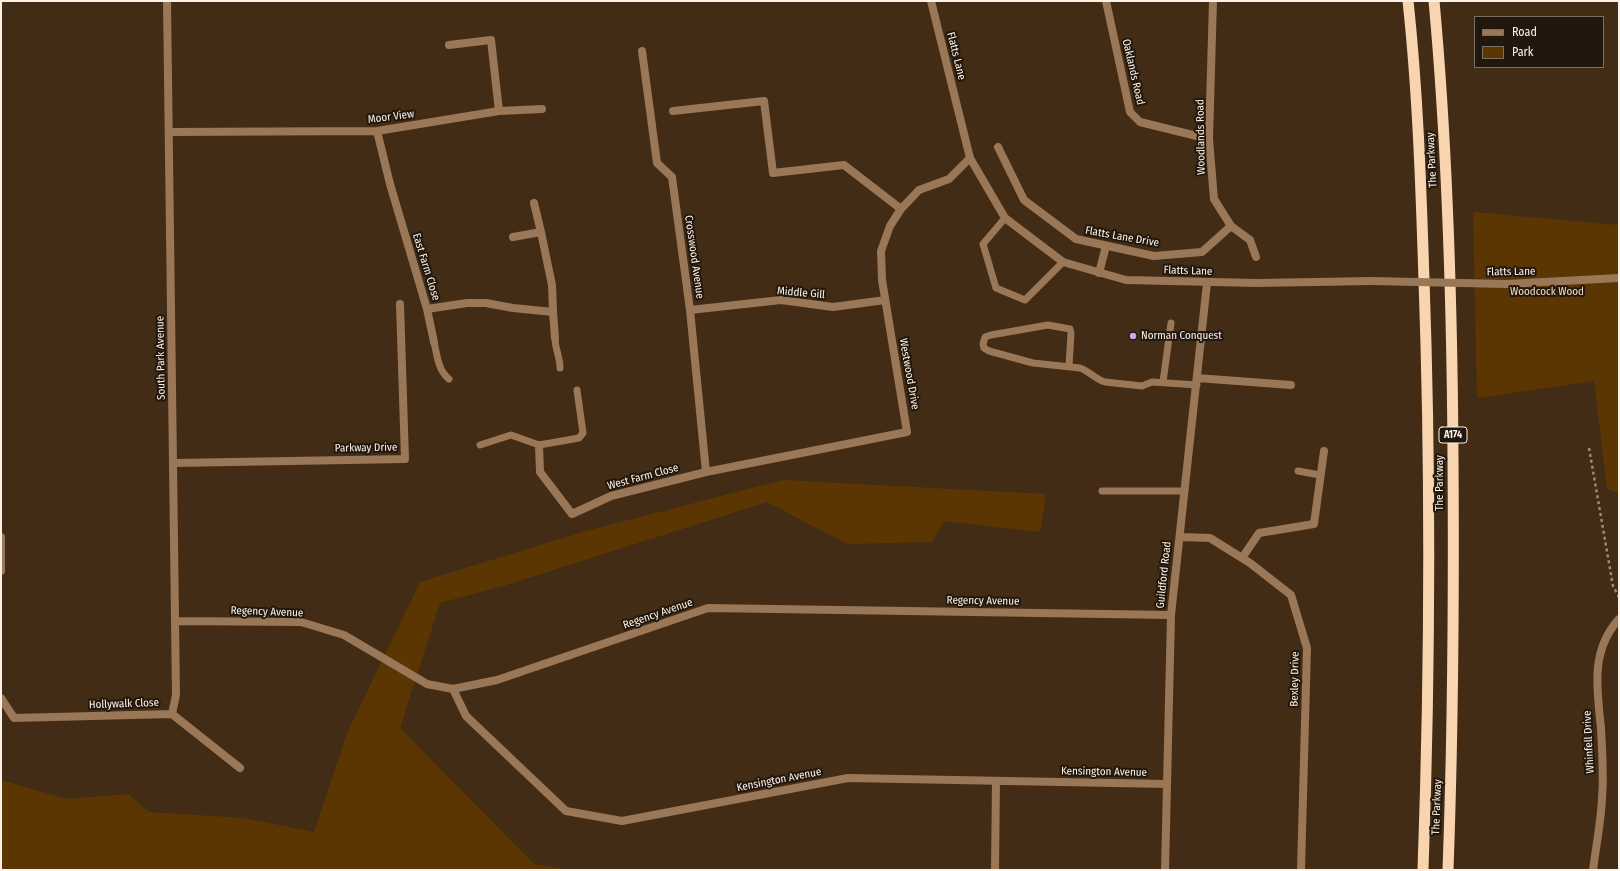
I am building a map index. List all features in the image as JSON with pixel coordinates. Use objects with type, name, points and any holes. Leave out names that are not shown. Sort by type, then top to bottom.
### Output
[{"type":"highway","name":"The Parkway","points":[[1408,1],[1418,134],[1428,391],[1429,538],[1427,748],[1423,870]]},
{"type":"highway","name":"The Parkway","points":[[1434,1],[1449,222],[1452,344],[1454,548],[1452,742],[1448,870]]},
{"type":"street","name":"South Park Avenue","points":[[167,1],[176,695],[172,714]]},
{"type":"street","name":"Flatts Lane","points":[[931,1],[970,158],[1005,218],[1062,262],[1126,280],[1206,283],[1372,281],[1506,284],[1619,278]]},
{"type":"street","name":"Oaklands Road","points":[[1106,1],[1130,112],[1140,122],[1210,139]]},
{"type":"street","name":"Woodlands Road","points":[[1213,1],[1210,139],[1214,199],[1231,226],[1250,240],[1256,257]]},
{"type":"street","points":[[448,46],[492,40],[499,112]]},
{"type":"street","name":"Crosswood Avenue","points":[[642,51],[657,163],[672,177],[690,310],[706,472]]},
{"type":"street","points":[[673,111],[764,101],[773,172],[844,165],[901,209]]},
{"type":"street","name":"Moor View","points":[[169,132],[377,132],[499,112],[542,109]]},
{"type":"street","name":"East Farm Close","points":[[377,132],[390,184],[427,309],[466,303],[486,303],[513,308],[553,312]]},
{"type":"street","name":"Flatts Lane Drive","points":[[998,147],[1024,200],[1076,239],[1154,256],[1202,252],[1231,226]]},
{"type":"street","name":"Westwood Drive","points":[[706,472],[907,432],[882,280],[881,251],[890,226],[901,209],[919,190],[949,179],[970,158]]},
{"type":"street","points":[[534,202],[552,285],[555,338]]},
{"type":"street","points":[[513,237],[541,232]]},
{"type":"street","points":[[1099,273],[1106,246]]},
{"type":"street","name":"Guildford Road","points":[[1165,870],[1171,615],[1197,382],[1206,283]]},
{"type":"street","name":"Middle Gill","points":[[690,310],[781,300],[833,307],[885,300]]},
{"type":"street","name":"Parkway Drive","points":[[174,463],[405,459],[400,304]]},
{"type":"street","points":[[427,309],[434,342]]},
{"type":"street","points":[[1197,382],[1291,385]]},
{"type":"street","name":"West Farm Close","points":[[539,445],[540,472],[572,514],[610,496],[706,472]]},
{"type":"street","points":[[1242,558],[1259,533],[1314,524],[1324,451]]},
{"type":"street","points":[[1,537],[1,571]]},
{"type":"street","name":"Bexley Drive","points":[[1180,537],[1210,538],[1242,558],[1291,595],[1307,648],[1301,870]]},
{"type":"street","name":"Regency Avenue","points":[[175,621],[301,622],[344,635],[427,684],[453,689],[498,680],[708,608],[1171,615]]},
{"type":"street","name":"Whinfell Drive","points":[[1592,870],[1602,798],[1601,730],[1597,686],[1598,657],[1610,628],[1619,619]]},
{"type":"street","name":"Kensington Avenue","points":[[453,689],[466,716],[566,811],[622,821],[848,778],[1167,784]]},
{"type":"street","name":"Hollywalk Close","points":[[1,698],[14,718],[172,714],[240,768]]},
{"type":"street","points":[[995,870],[996,781]]},
{"type":"lane","points":[[1005,218],[983,244],[996,288],[1025,300],[1062,262]]},
{"type":"lane","points":[[1163,382],[1171,322]]},
{"type":"lane","points":[[1069,366],[1072,333],[1070,329],[1048,325],[985,337],[983,344],[984,348],[989,351],[1034,363],[1069,366],[1086,370],[1095,378],[1105,382],[1142,386],[1152,382],[1197,382]]},
{"type":"lane","points":[[555,338],[555,345],[560,357],[560,368]]},
{"type":"lane","points":[[434,342],[440,366],[444,375],[449,379]]},
{"type":"lane","points":[[480,445],[511,435],[539,445],[579,438],[583,433],[577,390]]},
{"type":"lane","points":[[1298,471],[1320,475]]},
{"type":"lane","points":[[1102,491],[1185,491]]},
{"type":"path","points":[[1589,448],[1613,586],[1619,597]]},
{"type":"green space","name":"Woodcock Wood","points":[[1473,212],[1619,225],[1619,493],[1607,489],[1594,381],[1477,398]]},
{"type":"green space","points":[[783,480],[1046,494],[1040,532],[944,521],[932,542],[847,544],[767,502],[503,586],[440,603],[400,728],[534,864],[571,870],[1,870],[1,780],[67,799],[128,794],[149,812],[244,818],[314,832],[348,731],[420,582],[586,531]]},
{"type":"place","name":"Norman Conquest","points":[[1133,336]]}]
